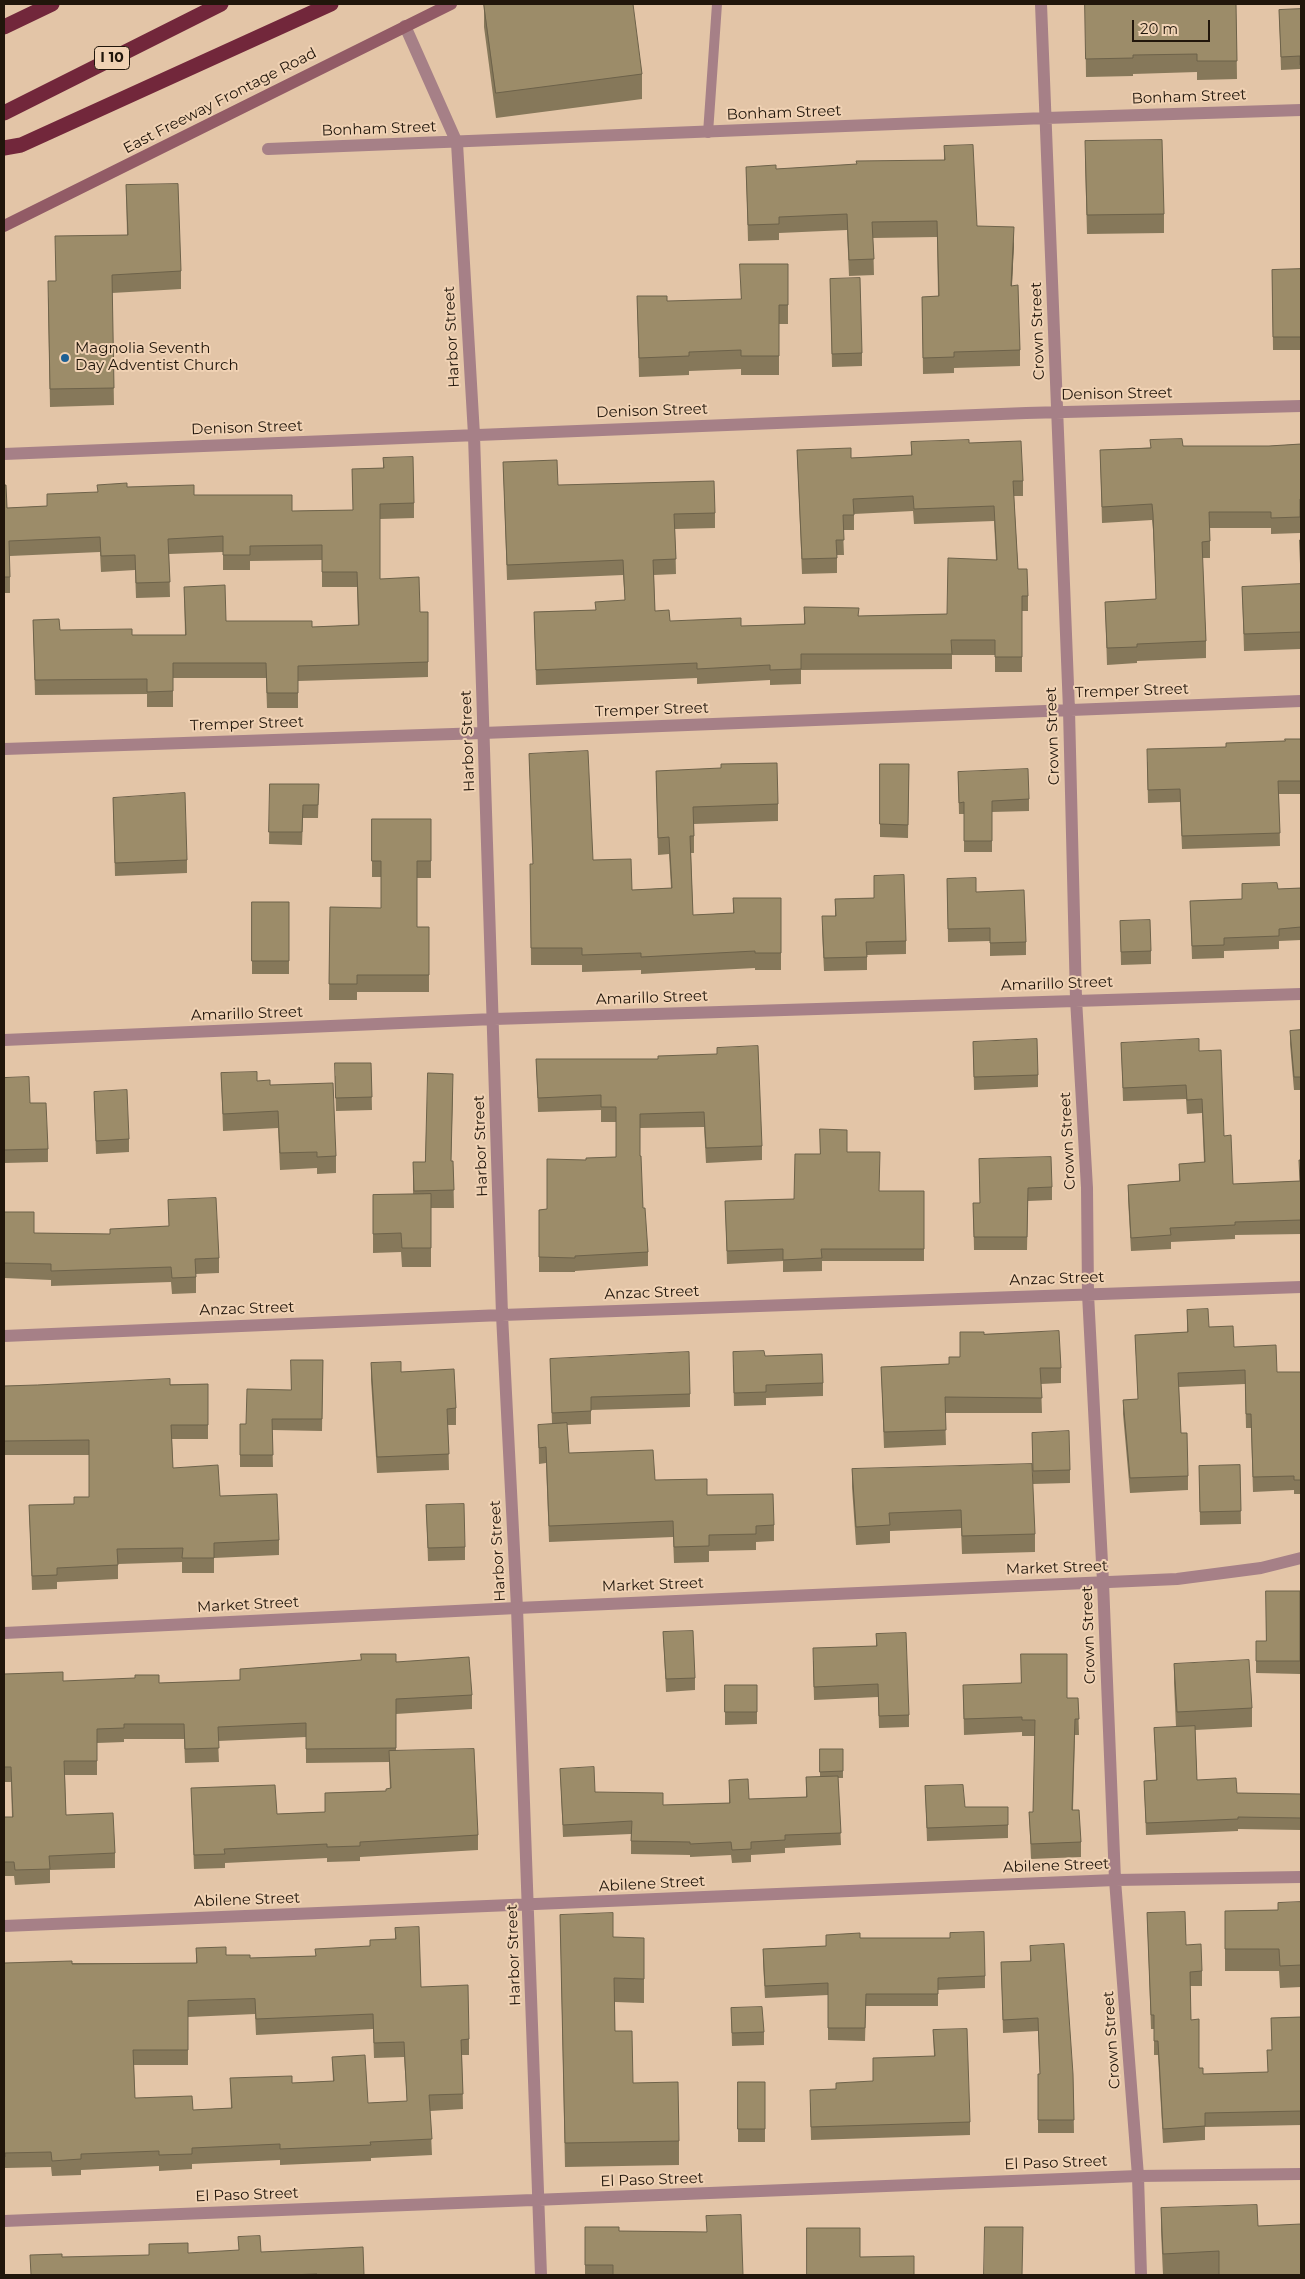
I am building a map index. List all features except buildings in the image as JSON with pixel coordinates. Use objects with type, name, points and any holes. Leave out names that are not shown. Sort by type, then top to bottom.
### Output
[{"type":"highway","points":[[25,17],[38,4]]},
{"type":"highway","points":[[4,27],[52,4]]},
{"type":"highway","name":"I 10","points":[[4,113],[221,4]]},
{"type":"highway","points":[[4,148],[20,145],[331,4]]},
{"type":"main road","name":"East Freeway Frontage Road","points":[[4,226],[451,4]]},
{"type":"street","name":"Crown Street","points":[[1041,4],[1069,710],[1076,999],[1087,1188],[1088,1294],[1104,1582],[1115,1880],[1138,2176],[1141,2275]]},
{"type":"street","name":"Harbor Street","points":[[405,26],[457,143],[474,435],[502,1315],[517,1608],[541,2275]]},
{"type":"street","name":"Bonham Street","points":[[268,149],[708,133],[1046,118],[1301,110]]},
{"type":"street","name":"Denison Street","points":[[4,454],[1058,412],[1301,406]]},
{"type":"street","name":"Tremper Street","points":[[4,748],[483,733],[1301,700]]},
{"type":"street","name":"Amarillo Street","points":[[4,1040],[1076,999],[1301,994]]},
{"type":"street","name":"Anzac Street","points":[[4,1336],[502,1315],[1301,1287]]},
{"type":"street","name":"Market Street","points":[[4,1633],[1177,1579],[1261,1568],[1301,1558]]},
{"type":"street","name":"Abilene Street","points":[[4,1926],[1115,1880],[1301,1876]]},
{"type":"street","name":"El Paso Street","points":[[4,2220],[538,2201],[1138,2176],[1301,2174]]},
{"type":"lane","points":[[708,133],[717,4]]},
{"type":"place","name":"Magnolia Seventh Day Adventist Church","points":[[65,358]]}]
